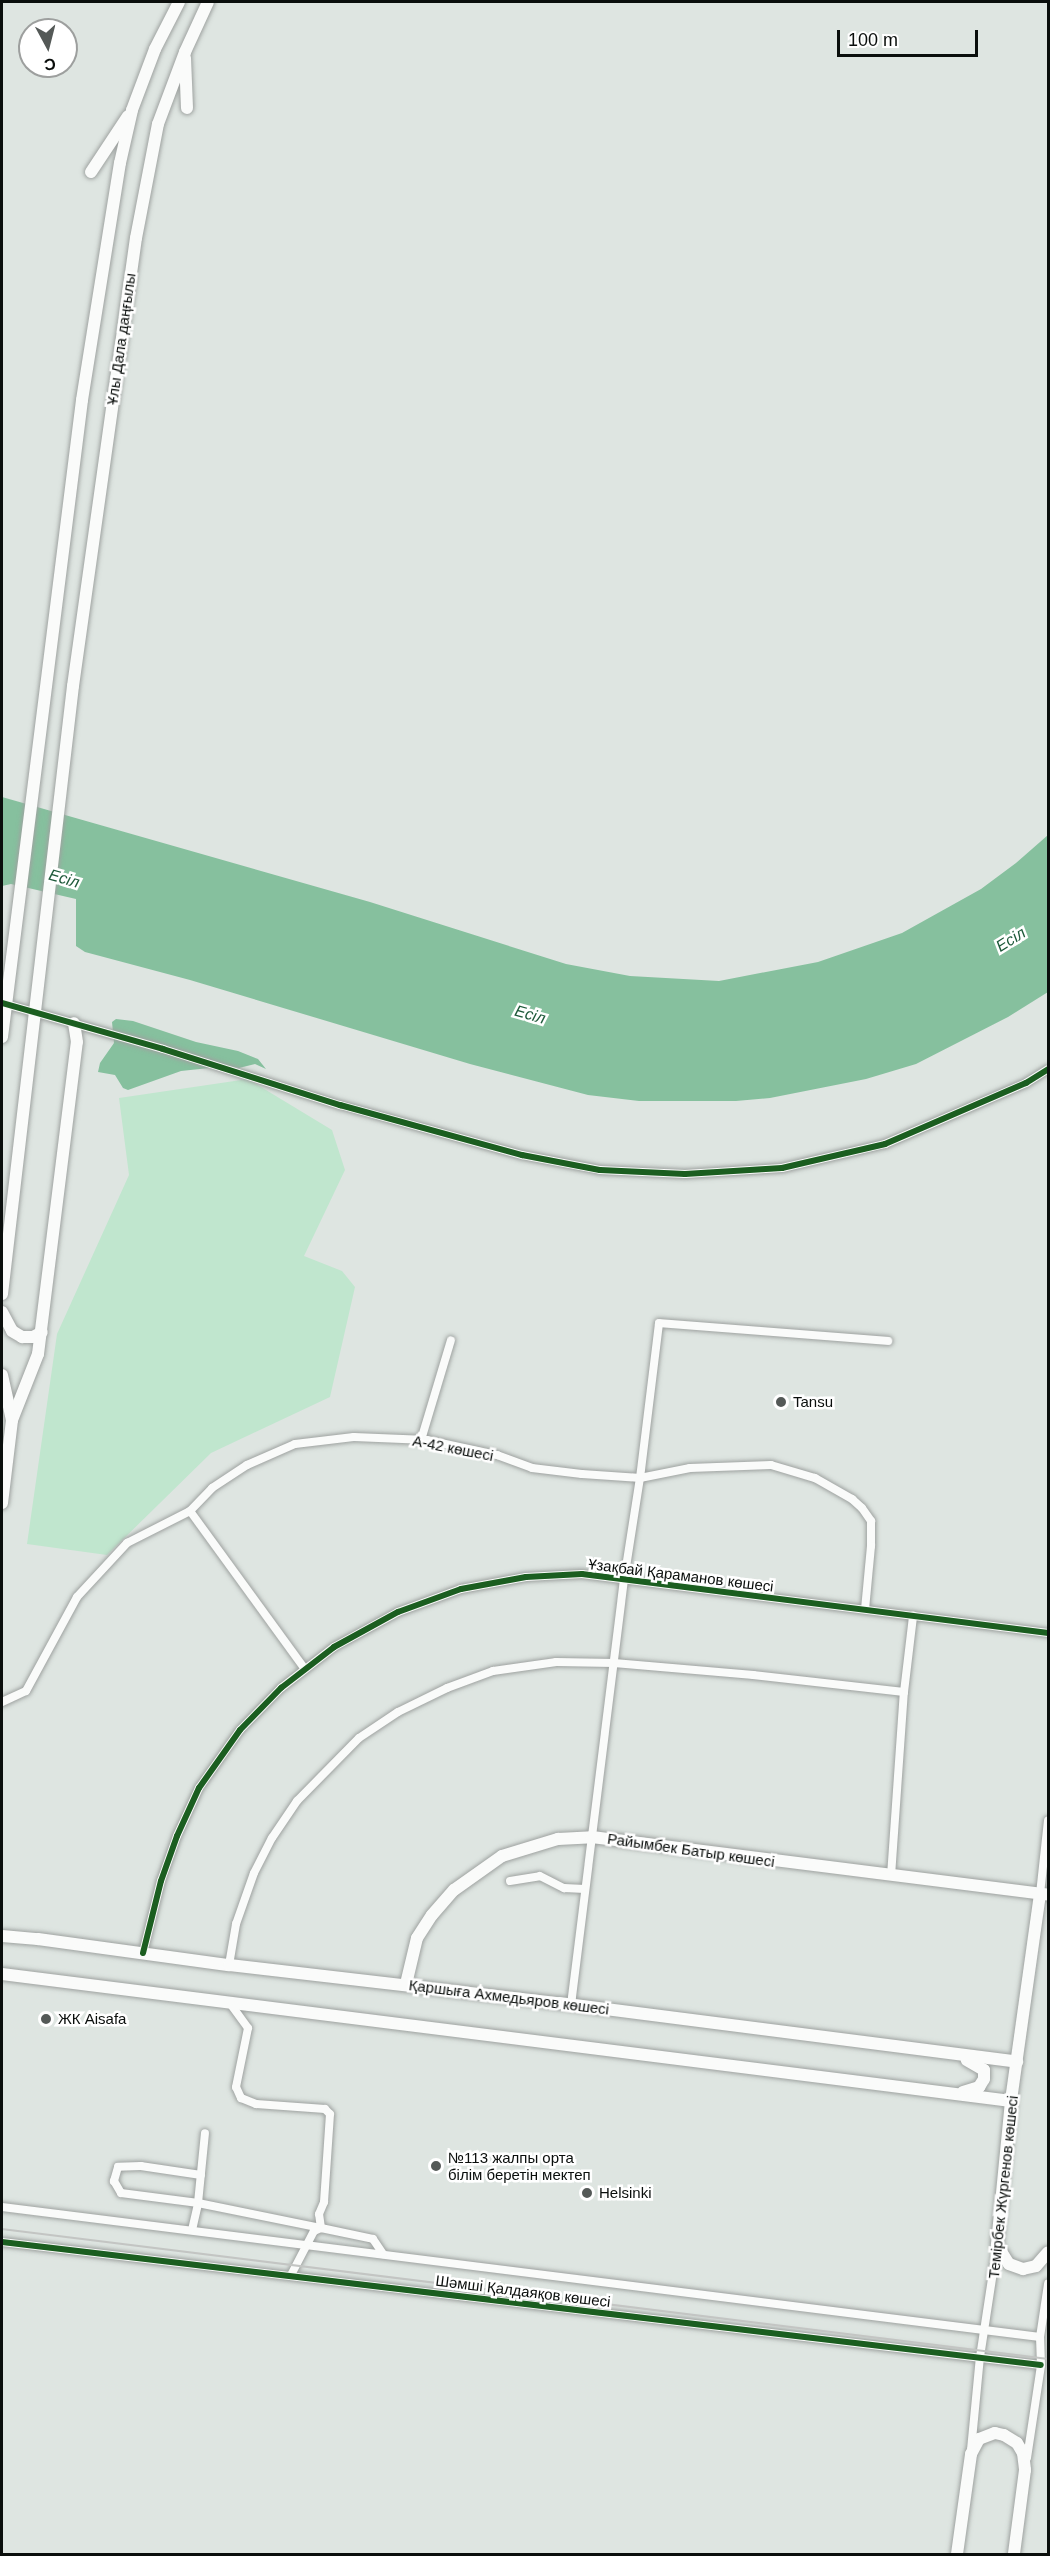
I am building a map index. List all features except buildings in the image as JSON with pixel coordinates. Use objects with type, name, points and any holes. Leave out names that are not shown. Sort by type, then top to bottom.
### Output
[{"type":"street","name":"Ұлы Дала даңғылы","points":[[2,1037],[82,400],[120,163],[132,110],[155,49],[179,2]]},
{"type":"street","name":"Ұлы Дала даңғылы","points":[[2,1294],[74,686],[136,238],[158,124],[185,52],[208,2]]},
{"type":"street","points":[[185,52],[187,108]]},
{"type":"street","points":[[91,172],[132,110]]},
{"type":"street","points":[[2,1003],[340,1105],[522,1155],[600,1170],[685,1174],[782,1168],[885,1144],[1026,1083],[1048,1069]]},
{"type":"street","points":[[2,1503],[12,1420],[38,1354],[42,1332],[76,1050],[74,1023]]},
{"type":"street","points":[[2,1312],[12,1331],[22,1337],[33,1337],[42,1332]]},
{"type":"street","points":[[571,2005],[624,1580],[640,1478],[659,1323],[888,1341]]},
{"type":"street","points":[[421,1440],[451,1340]]},
{"type":"street","points":[[2,1375],[12,1420]]},
{"type":"street","name":"А-42 көшесі","points":[[2,1702],[26,1691],[77,1597],[127,1544],[190,1511],[212,1488],[248,1465],[295,1444],[354,1437],[421,1440],[497,1455],[532,1468],[640,1478],[690,1468],[771,1465],[815,1478],[842,1493],[862,1508],[871,1521],[872,1546],[865,1609]]},
{"type":"street","points":[[190,1511],[304,1668]]},
{"type":"street","name":"Ұзақбай Қараманов көшесі","points":[[143,1953],[161,1881],[177,1836],[199,1788],[240,1730],[304,1668],[334,1647],[398,1612],[462,1589],[526,1577],[582,1574],[1048,1633]]},
{"type":"street","points":[[891,1876],[904,1692],[913,1616]]},
{"type":"street","points":[[229,1965],[236,1924],[255,1873],[272,1838],[297,1801],[359,1738],[398,1712],[447,1688],[493,1671],[556,1662],[614,1663],[904,1692]]},
{"type":"street","name":"Темірбек Жүргенов көшесі","points":[[957,2554],[971,2454],[980,2357],[997,2245],[1011,2101],[1044,1895],[1048,1820]]},
{"type":"street","name":"Райымбек Батыр көшесі","points":[[406,1984],[417,1938],[432,1915],[454,1890],[502,1856],[558,1839],[592,1837],[1044,1895]]},
{"type":"street","points":[[510,1881],[540,1875],[564,1888],[585,1889]]},
{"type":"street","name":"Қаршыға Ахмедьяров көшесі","points":[[2,1936],[229,1965],[406,1984],[1017,2062]]},
{"type":"street","points":[[2,1974],[231,2005],[1011,2101]]},
{"type":"street","points":[[231,2005],[248,2028],[236,2087],[241,2098],[256,2104],[325,2109],[330,2114],[324,2202],[319,2214],[321,2228]]},
{"type":"street","points":[[951,2055],[976,2064],[984,2070],[984,2079],[979,2087],[953,2093]]},
{"type":"street","points":[[192,2230],[198,2203],[205,2133]]},
{"type":"street","points":[[201,2175],[141,2166],[118,2167],[114,2181],[121,2193],[198,2203],[372,2239],[383,2254]]},
{"type":"street","name":"Шәмші Қалдаяқов көшесі","points":[[2,2207],[1040,2337]]},
{"type":"street","points":[[291,2275],[314,2231],[321,2228]]},
{"type":"street","name":"Шәмші Қалдаяқов көшесі","points":[[2,2242],[1041,2365]]},
{"type":"street","points":[[997,2245],[1009,2264],[1023,2269],[1036,2266],[1048,2252]]},
{"type":"street","points":[[1014,2554],[1041,2365],[1040,2337],[1048,2284]]},
{"type":"street","points":[[971,2454],[979,2439],[995,2433],[1004,2435],[1017,2443],[1023,2453],[1025,2470]]},
{"type":"shaded area","points":[[248,1079],[332,1130],[345,1170],[304,1256],[342,1271],[355,1287],[330,1397],[211,1453],[107,1555],[27,1544],[57,1334],[129,1175],[119,1098]]},
{"type":"water","name":"Есіл","points":[[2,797],[370,902],[566,964],[630,976],[719,981],[818,962],[902,933],[981,889],[1048,835],[1048,992],[1008,1017],[916,1064],[866,1079],[770,1098],[736,1101],[639,1101],[588,1095],[470,1064],[190,980],[85,952],[76,946],[76,899],[11,884],[2,886]]},
{"type":"water","points":[[116,1019],[133,1021],[196,1042],[238,1051],[258,1059],[266,1069],[255,1064],[239,1068],[228,1066],[181,1071],[128,1090],[123,1088],[115,1075],[98,1072],[100,1063],[114,1043],[112,1022]]},
{"type":"tram line","points":[[2,2229],[1048,2359]]},
{"type":"cycle path","points":[[2,1003],[163,1049],[340,1105],[522,1155],[600,1170],[685,1174],[782,1168],[885,1144],[1026,1083],[1048,1069]]},
{"type":"cycle path","points":[[143,1953],[161,1881],[177,1836],[199,1788],[240,1730],[281,1688],[334,1647],[398,1612],[461,1589],[526,1577],[582,1574],[1048,1633]]},
{"type":"cycle path","points":[[2,2242],[1041,2365]]},
{"type":"place","name":"Tansu","points":[[781,1402]]},
{"type":"place","name":"ЖК Aisafa","points":[[46,2019]]},
{"type":"place","name":"№113 жалпы орта білім беретін мектеп","points":[[436,2166]]},
{"type":"place","name":"Helsinki","points":[[587,2193]]}]
